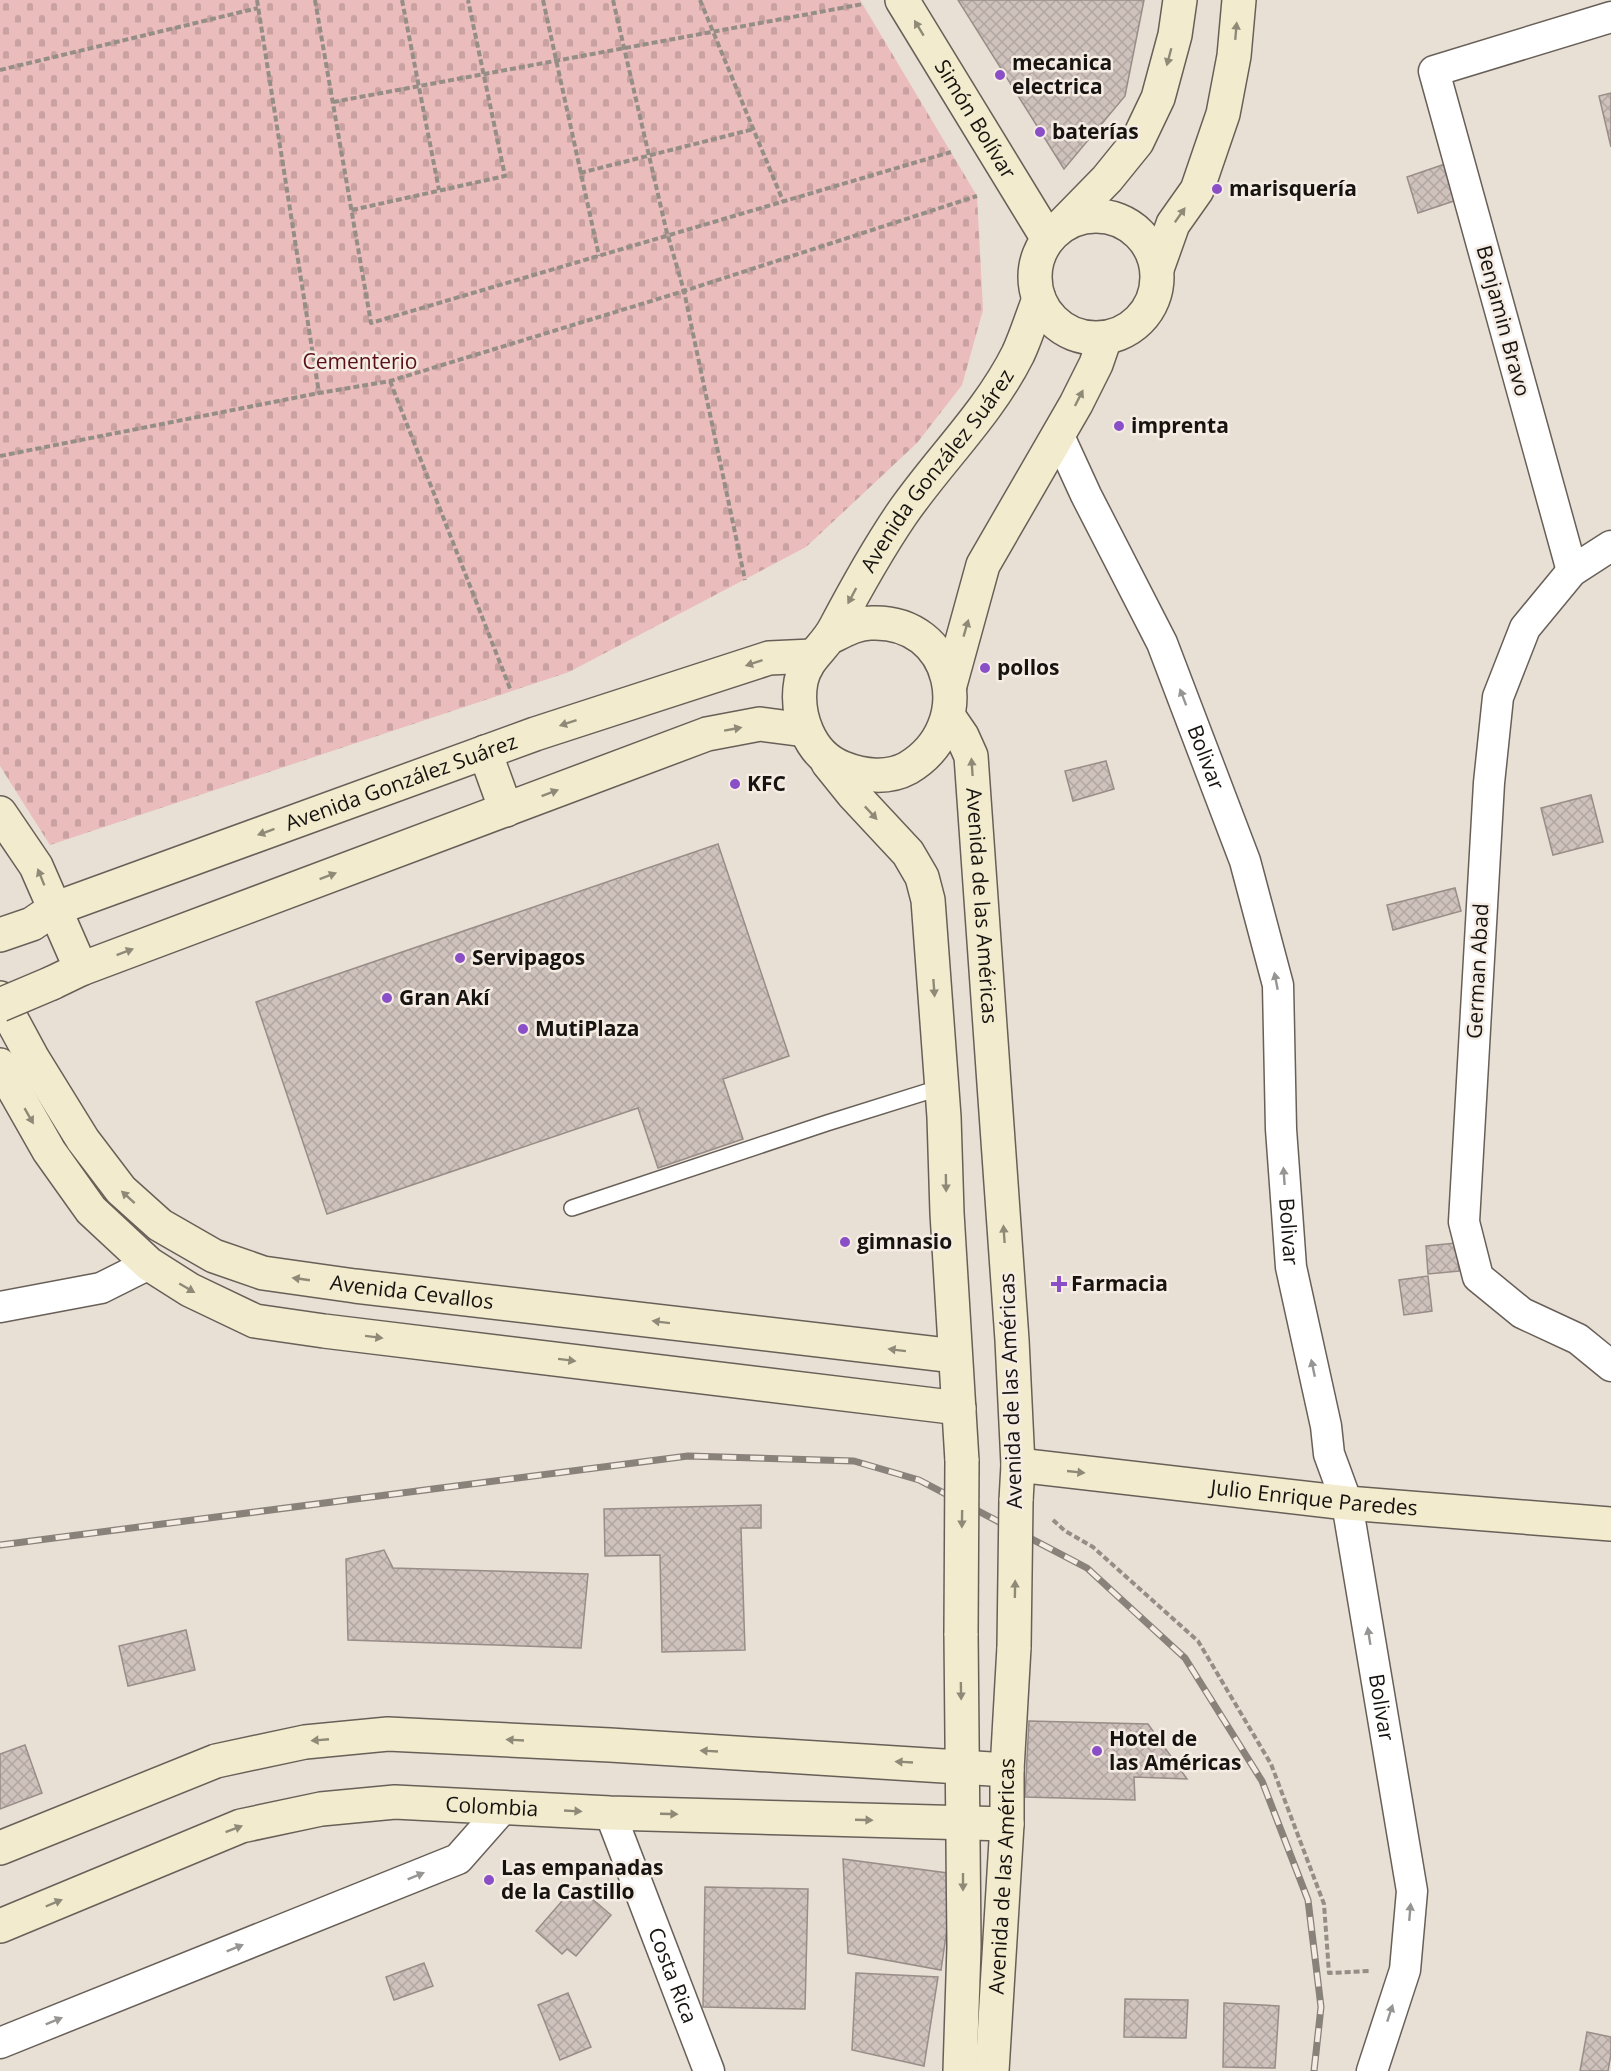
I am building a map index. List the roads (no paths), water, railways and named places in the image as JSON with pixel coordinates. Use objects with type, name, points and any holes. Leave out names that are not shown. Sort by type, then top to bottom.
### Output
[{"type":"main road","name":"Simón Bolívar","points":[[902,0],[1055,232]]},
{"type":"main road","points":[[1055,232],[1081,217],[1102,215],[1122,221],[1139,232],[1151,249],[1157,269],[1157,286],[1152,302],[1141,319],[1125,331],[1105,338],[1085,338],[1065,330],[1050,316],[1039,299],[1035,278],[1038,258],[1055,232],[1107,179],[1137,142],[1158,98],[1175,35],[1180,0]]},
{"type":"main road","points":[[1157,269],[1173,224],[1197,190],[1223,114],[1234,56],[1239,0]]},
{"type":"main road","name":"Avenida González Suárez","points":[[812,741],[799,705],[801,680],[902,513],[969,428],[1007,371],[1018,353],[1039,299]]},
{"type":"main road","points":[[0,1005],[81,969],[707,734],[760,724],[812,741],[838,766],[860,774],[884,775],[906,769],[926,756],[940,738],[983,565],[1096,364],[1105,338]]},
{"type":"main road","name":"Avenida González Suárez","points":[[0,936],[43,917],[485,752],[770,658],[820,647],[849,627],[871,622],[892,624],[913,632],[930,646],[943,664],[950,701]]},
{"type":"main road","name":"Avenida de las Américas","points":[[950,701],[971,756],[1011,1328],[1018,1465],[1007,1824],[992,2071]]},
{"type":"main road","name":"Avenida de las Américas","points":[[812,741],[853,794],[908,853],[922,877],[928,900],[942,1087],[962,1461],[964,1946],[960,2071]]},
{"type":"main road","points":[[485,752],[506,810]]},
{"type":"main road","points":[[0,813],[36,866],[43,917],[81,969]]},
{"type":"main road","name":"Avenida Cevallos","points":[[0,998],[33,1059],[83,1140],[121,1190],[160,1225],[213,1256],[263,1273],[438,1296],[955,1356]]},
{"type":"main road","points":[[0,1065],[49,1151],[91,1210],[149,1264],[190,1290],[255,1320],[324,1331],[958,1408]]},
{"type":"main road","points":[[434,1344],[438,1296]]},
{"type":"main road","points":[[698,1376],[703,1327]]},
{"type":"main road","name":"Julio Enrique Paredes","points":[[1018,1465],[1347,1503],[1611,1524]]},
{"type":"main road","points":[[0,1848],[216,1761],[305,1742],[388,1734],[1007,1770]]},
{"type":"main road","name":"Colombia","points":[[0,1926],[241,1826],[321,1809],[395,1802],[610,1813],[1007,1824]]},
{"type":"street","name":"Benjamin Bravo","points":[[1572,571],[1434,71],[1592,14]]},
{"type":"street","name":"Bolivar","points":[[1058,434],[1086,495],[1162,643],[1245,861],[1278,985],[1281,1129],[1291,1267],[1326,1426],[1329,1455],[1347,1503],[1412,1891],[1405,1970],[1374,2063]]},
{"type":"street","name":"German Abad","points":[[1611,546],[1572,571],[1525,628],[1498,697],[1489,783],[1464,1221],[1478,1277],[1522,1313],[1578,1339],[1611,1366]]},
{"type":"street","points":[[0,1307],[101,1288],[149,1264]]},
{"type":"street","points":[[0,2043],[458,1859],[504,1807]]},
{"type":"street","name":"Costa Rica","points":[[610,1813],[709,2071]]},
{"type":"lane","points":[[572,1208],[942,1087]]},
{"type":"railway","points":[[0,1545],[688,1456],[854,1461],[919,1480],[1087,1568],[1185,1658],[1262,1781],[1308,1900],[1321,2007],[1314,2071]]},
{"type":"place","name":"mecanica electrica","points":[[1000,75]]},
{"type":"place","name":"baterías","points":[[1040,132]]},
{"type":"place","name":"marisquería","points":[[1217,189]]},
{"type":"place","name":"imprenta","points":[[1119,426]]},
{"type":"place","name":"pollos","points":[[985,668]]},
{"type":"place","name":"KFC","points":[[735,784]]},
{"type":"place","name":"Servipagos","points":[[460,958]]},
{"type":"place","name":"Gran Akí","points":[[387,998]]},
{"type":"place","name":"MutiPlaza","points":[[523,1029]]},
{"type":"place","name":"gimnasio","points":[[845,1242]]},
{"type":"place","name":"Farmacia","points":[[1059,1284]]},
{"type":"place","name":"Hotel de las Américas","points":[[1097,1751]]},
{"type":"place","name":"Las empanadas de la Castillo","points":[[489,1880]]},
{"type":"park label","name":"Cementerio","points":[[360,362]]}]
